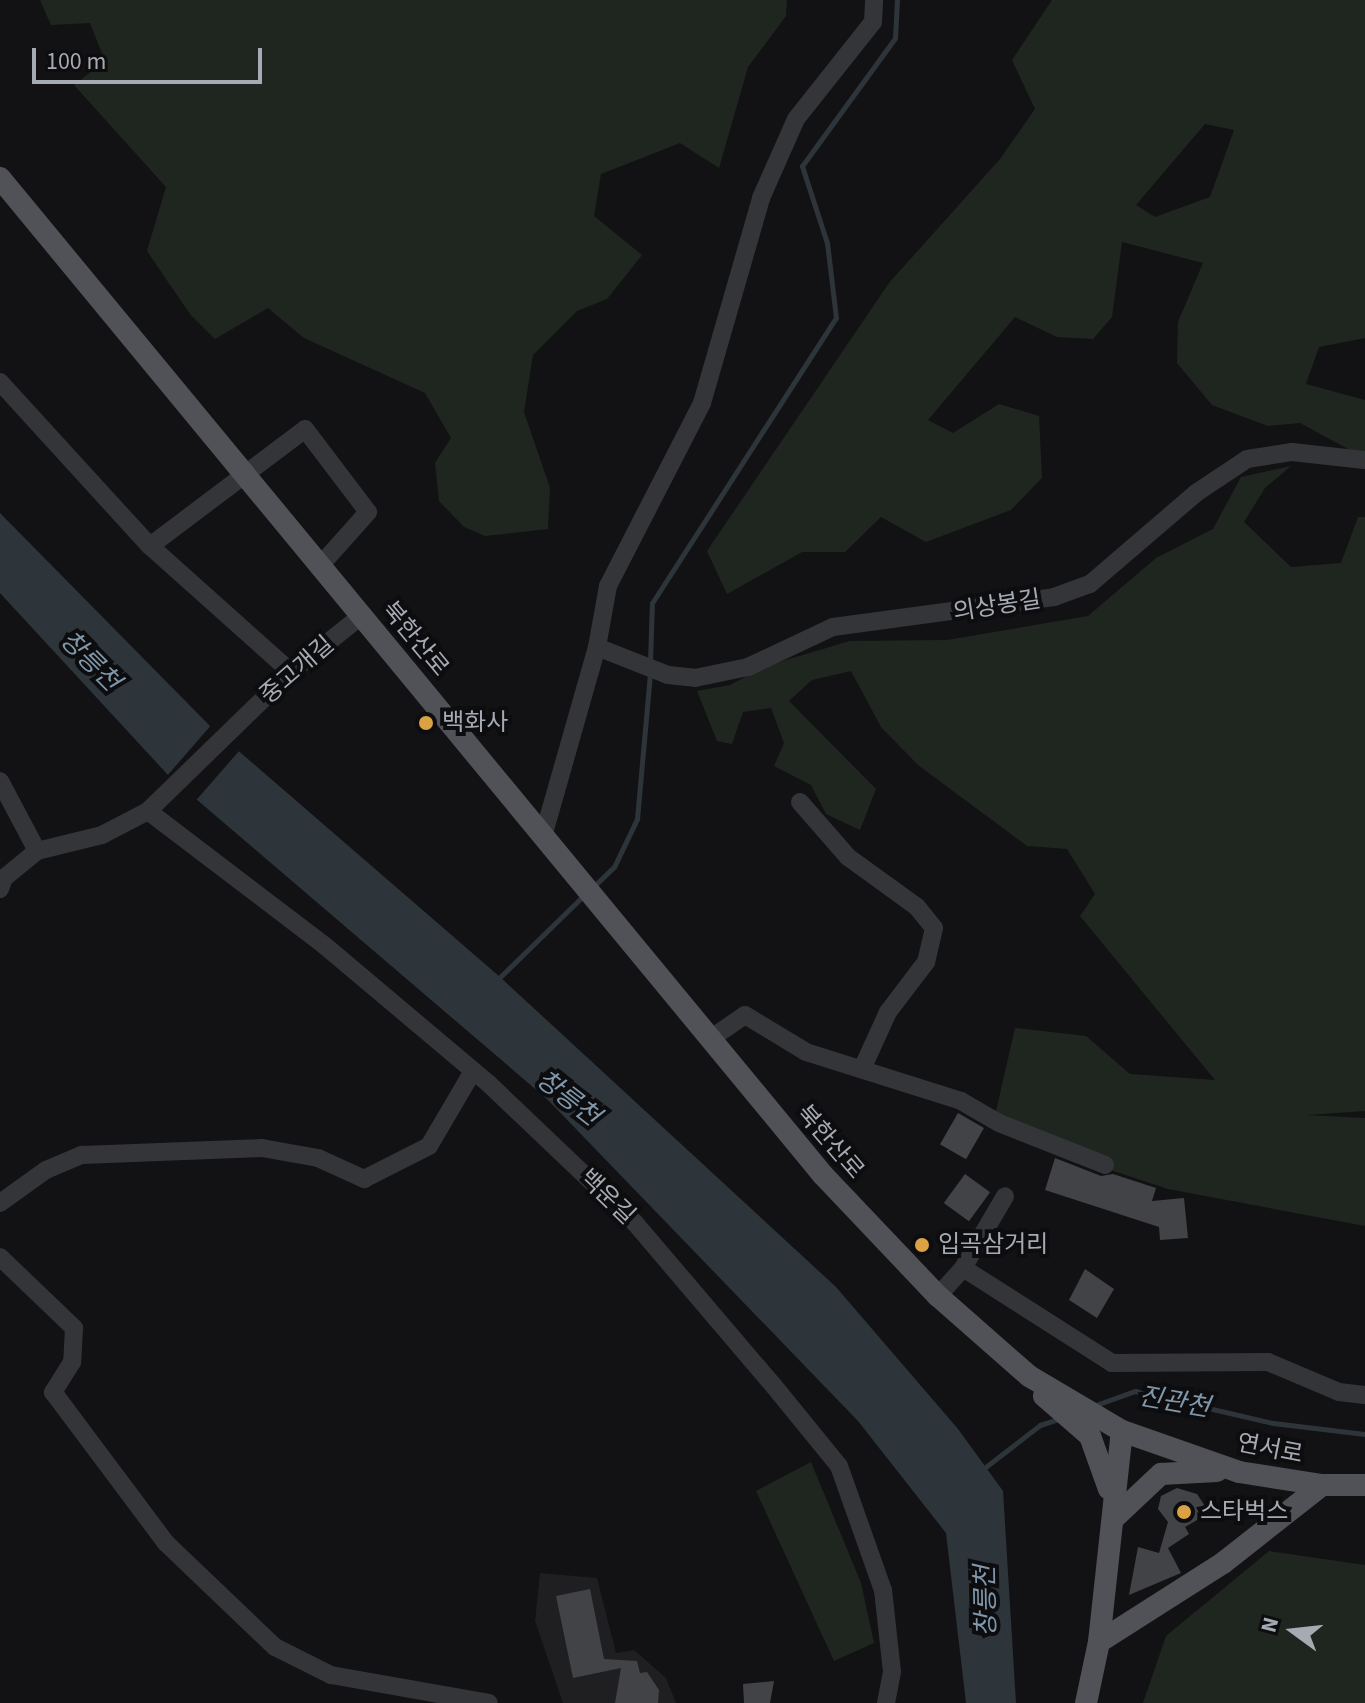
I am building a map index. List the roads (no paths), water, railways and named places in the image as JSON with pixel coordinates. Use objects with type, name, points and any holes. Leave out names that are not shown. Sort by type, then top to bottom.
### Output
[{"type":"main road","name":"북한산로","points":[[0,178],[241,475],[544,833],[823,1175],[938,1296],[1029,1376]]},
{"type":"main road","name":"연서로","points":[[1029,1376],[1122,1431],[1239,1472],[1322,1485],[1365,1485]]},
{"type":"main road","points":[[1029,1376],[1090,1436],[1107,1477],[1113,1519]]},
{"type":"main road","points":[[1086,1703],[1099,1642],[1122,1431]]},
{"type":"main road","points":[[1113,1519],[1161,1474],[1239,1472]]},
{"type":"main road","points":[[1099,1642],[1223,1563],[1322,1485]]},
{"type":"street","points":[[544,833],[597,647],[608,586],[702,403],[761,198],[796,119],[873,22],[874,0]]},
{"type":"street","points":[[0,382],[150,546],[291,672]]},
{"type":"street","points":[[150,546],[305,429],[368,512],[319,567]]},
{"type":"street","name":"의상봉길","points":[[597,647],[668,675],[695,678],[748,667],[833,627],[1054,597],[1090,584],[1196,493],[1247,459],[1292,452],[1365,460]]},
{"type":"street","name":"중고개길","points":[[148,811],[291,672],[361,616]]},
{"type":"street","points":[[0,781],[37,851]]},
{"type":"street","points":[[800,802],[848,857],[917,907],[934,928],[926,962],[888,1012],[862,1069]]},
{"type":"street","points":[[0,889],[4,878],[37,851],[102,835],[148,811]]},
{"type":"street","name":"백운길","points":[[148,811],[324,945],[473,1071],[635,1223],[839,1466],[883,1590],[892,1672],[886,1703]]},
{"type":"street","points":[[710,1039],[745,1015],[806,1052],[961,1101],[999,1123],[1105,1165]]},
{"type":"street","points":[[0,1203],[46,1170],[82,1155],[262,1148],[318,1158],[364,1179],[429,1146],[473,1071]]},
{"type":"street","points":[[938,1296],[963,1268],[1005,1196]]},
{"type":"street","points":[[0,1257],[74,1328],[72,1362],[53,1392],[166,1543],[275,1647],[331,1675],[449,1699],[489,1703]]},
{"type":"street","points":[[963,1268],[1112,1363],[1268,1362],[1339,1392],[1365,1395]]},
{"type":"water","name":"창릉천","points":[[0,513],[212,728],[500,977],[836,1287],[958,1429],[1003,1491],[1016,1703],[966,1703],[946,1533],[858,1421],[547,1099],[168,775],[0,593]]},
{"type":"waterway","points":[[650,662],[652,603],[836,318],[827,243],[802,166],[895,38],[897,0]]},
{"type":"waterway","points":[[593,887],[614,867],[637,819],[650,672]]},
{"type":"waterway","points":[[498,979],[585,894]]},
{"type":"waterway","name":"진관천","points":[[1093,1406],[1135,1391],[1273,1423],[1365,1434]]},
{"type":"waterway","name":"진관천","points":[[983,1469],[1040,1425],[1061,1418]]},
{"type":"place","name":"백화사","points":[[426,723]]},
{"type":"place","name":"입곡삼거리","points":[[922,1245]]},
{"type":"place","name":"스타벅스","points":[[1184,1512]]}]
